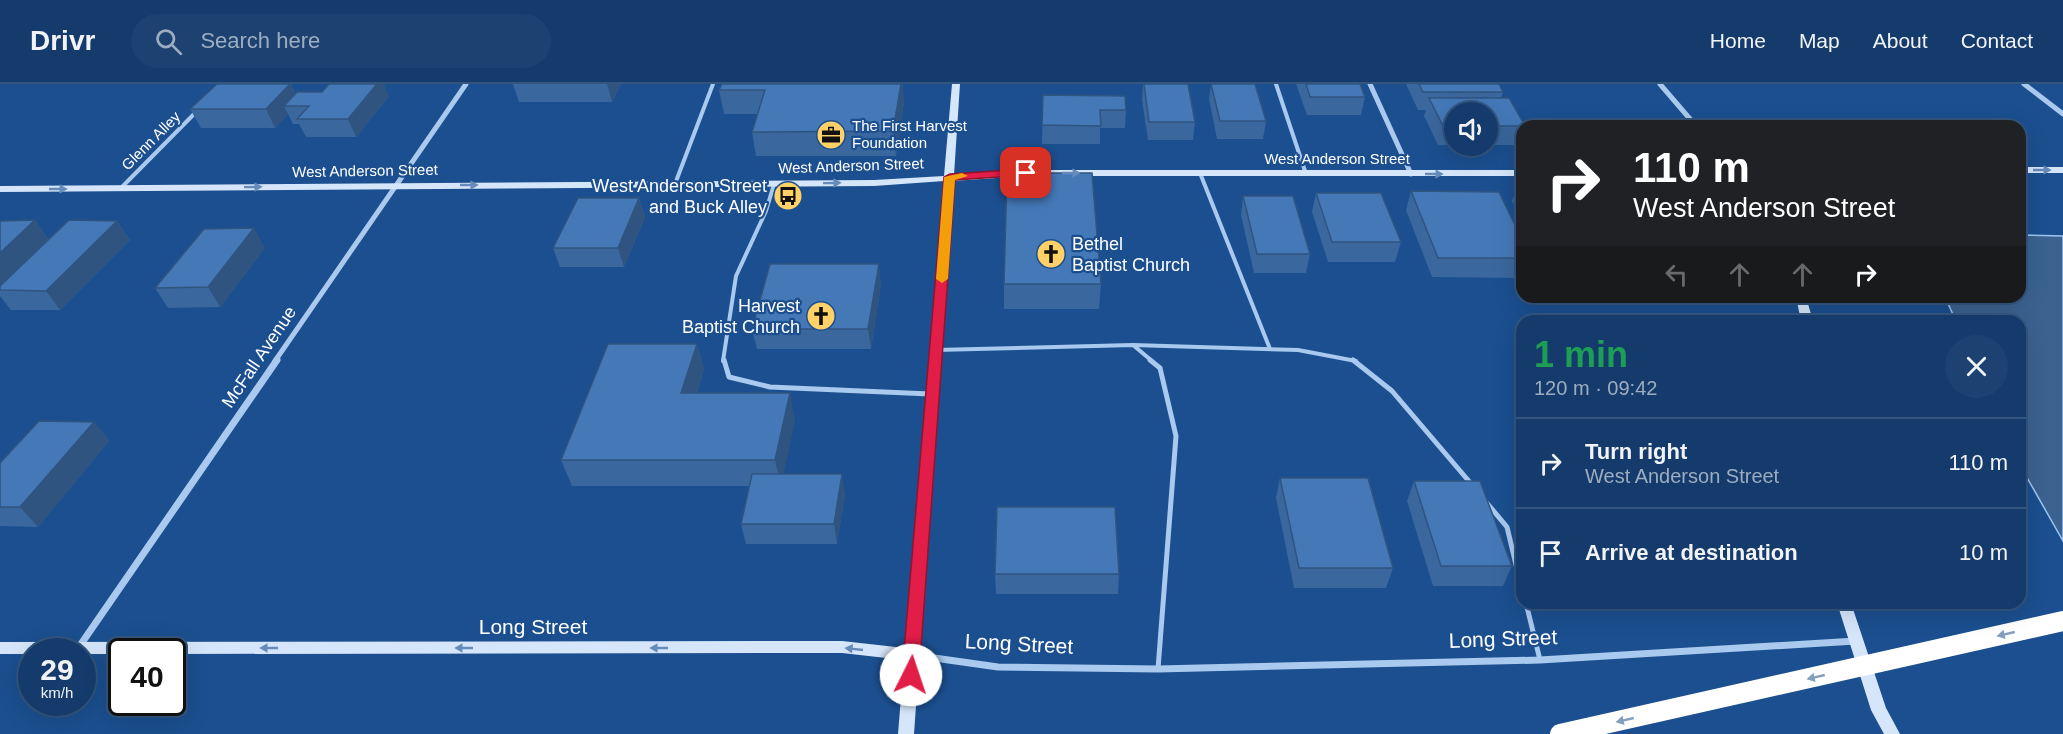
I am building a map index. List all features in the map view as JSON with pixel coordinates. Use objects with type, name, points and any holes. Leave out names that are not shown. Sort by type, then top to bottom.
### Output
[{"type":"highway","points":[[1560,734],[2063,621]]},
{"type":"main road","points":[[906,734],[956,84]]},
{"type":"main road","points":[[2026,170],[2063,170]]},
{"type":"main road","name":"West Anderson Street","points":[[0,189],[874,183],[1026,173],[1516,173]]},
{"type":"main road","points":[[1846,609],[1879,710],[1892,734]]},
{"type":"main road","name":"Long Street","points":[[96,648],[842,647],[912,655]]},
{"type":"main road","name":"Long Street","points":[[0,648],[18,648]]},
{"type":"street","name":"McFall Avenue","points":[[85,638],[466,84]]},
{"type":"street","points":[[1370,84],[1411,174]]},
{"type":"street","points":[[1660,84],[1691,120]]},
{"type":"street","points":[[2024,84],[2063,114]]},
{"type":"street","name":"Long Street","points":[[912,655],[998,667],[1158,669],[1540,660],[1856,641]]},
{"type":"lane","points":[[675,184],[713,84]]},
{"type":"lane","points":[[1276,84],[1306,174]]},
{"type":"lane","name":"Glenn Alley","points":[[121,188],[199,110]]},
{"type":"lane","points":[[1200,173],[1270,349]]},
{"type":"lane","points":[[774,184],[766,211],[736,276],[723,363],[729,377],[770,387],[933,395]]},
{"type":"lane","points":[[1133,345],[1160,368],[1176,436],[1158,669]]},
{"type":"lane","points":[[936,350],[1133,345],[1298,350],[1355,360],[1392,391],[1478,491]]},
{"type":"lane","points":[[1485,500],[1507,527],[1516,565]]},
{"type":"lane","points":[[1527,609],[1540,660]]},
{"type":"water","points":[[2026,235],[2063,236],[2063,541],[2026,476],[2026,315],[1953,315],[1948,303],[2026,303]]},
{"type":"building","points":[[217,84],[290,84],[266,109],[190,109]]},
{"type":"building","points":[[329,84],[377,84],[348,119],[297,119],[309,106],[284,106],[297,92],[322,92]]},
{"type":"building","points":[[722,84],[901,84],[893,131],[752,132],[765,90],[719,90]]},
{"type":"building","points":[[1144,84],[1188,84],[1195,122],[1149,122]]},
{"type":"building","points":[[1211,84],[1255,84],[1266,121],[1220,121]]},
{"type":"building","points":[[1306,84],[1360,84],[1365,97],[1310,97]]},
{"type":"building","points":[[1419,84],[1499,84],[1503,92],[1423,92]]},
{"type":"building","points":[[1043,95],[1125,96],[1126,110],[1100,110],[1101,126],[1042,125]]},
{"type":"building","points":[[1429,98],[1509,98],[1522,120],[1516,120],[1516,126],[1498,126],[1498,102],[1444,102],[1444,126]]},
{"type":"building","name":"Bethel Baptist Church","points":[[1007,173],[1092,173],[1101,284],[1004,284]]},
{"type":"building","points":[[1411,191],[1499,192],[1516,227],[1516,258],[1438,258]]},
{"type":"building","points":[[1316,193],[1381,193],[1401,242],[1332,242]]},
{"type":"building","points":[[1243,196],[1293,196],[1310,254],[1257,254]]},
{"type":"building","points":[[578,198],[639,198],[618,248],[553,248]]},
{"type":"building","points":[[35,220],[0,253],[0,221]]},
{"type":"building","points":[[69,220],[117,221],[46,291],[0,290],[0,286]]},
{"type":"building","points":[[254,228],[208,287],[155,288],[204,229]]},
{"type":"building","name":"Harvest Baptist Church","points":[[770,264],[879,264],[868,329],[752,329]]},
{"type":"building","points":[[608,344],[697,344],[681,393],[790,393],[775,460],[561,460]]},
{"type":"building","points":[[39,421],[94,422],[20,507],[0,507],[0,463]]},
{"type":"building","points":[[752,474],[842,474],[834,524],[741,524]]},
{"type":"building","points":[[1280,478],[1368,478],[1393,568],[1299,568]]},
{"type":"building","points":[[1414,481],[1480,481],[1512,566],[1441,566]]},
{"type":"building","points":[[997,507],[1115,507],[1119,574],[995,574]]},
{"type":"slow traffic","points":[[942,279],[950,177],[962,176]]},
{"type":"place","name":"The First Harvest Foundation","points":[[831,135]]},
{"type":"place","name":"West Anderson Street and Buck Alley","points":[[788,196]]},
{"type":"place","name":"Bethel Baptist Church","points":[[1051,254]]},
{"type":"place","name":"Harvest Baptist Church","points":[[821,316]]},
{"type":"route","points":[[911,675],[950,177],[1026,173]]}]
